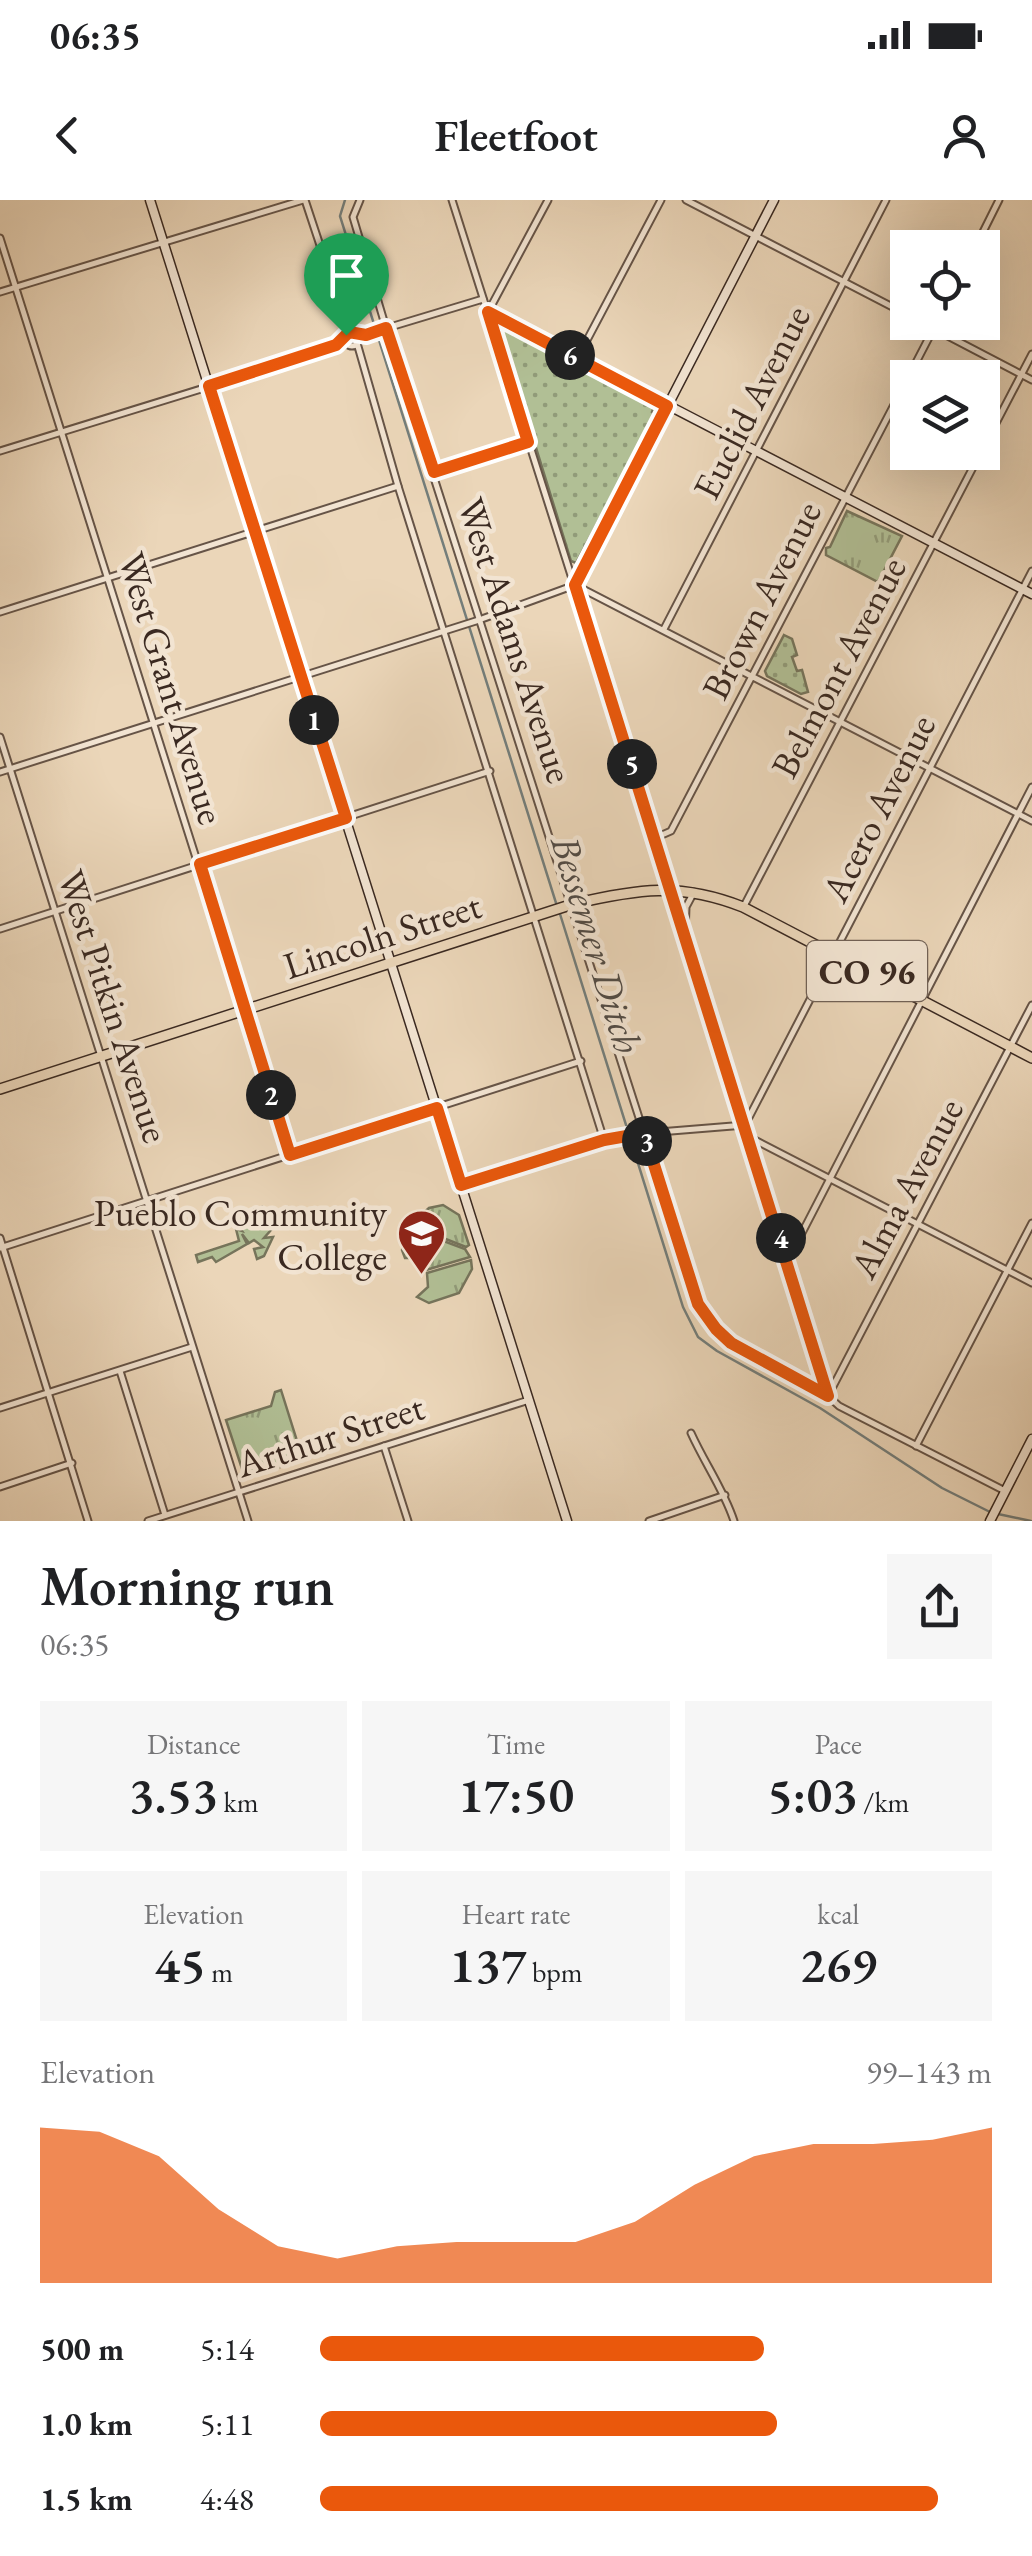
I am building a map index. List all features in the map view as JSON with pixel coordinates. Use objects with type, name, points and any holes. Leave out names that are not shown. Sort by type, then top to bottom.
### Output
[{"type":"main road","name":"Lincoln Street","points":[[0,1089],[568,906],[632,891],[670,889]]},
{"type":"main road","name":"CO 96","points":[[670,889],[743,907],[1032,1058]]},
{"type":"street","points":[[150,200],[567,1521]]},
{"type":"street","points":[[0,292],[304,200]]},
{"type":"street","name":"West Adams Avenue","points":[[304,200],[358,354],[539,916],[604,1140]]},
{"type":"street","name":"West Adams Avenue","points":[[360,200],[353,217],[383,329],[434,472],[568,906],[698,1304],[731,1343],[1004,1494]]},
{"type":"street","points":[[452,200],[828,1396]]},
{"type":"street","points":[[488,312],[548,200]]},
{"type":"street","points":[[576,358],[661,200]]},
{"type":"street","points":[[686,200],[890,306]]},
{"type":"street","points":[[0,772],[479,620],[575,585],[774,200]]},
{"type":"street","name":"Euclid Avenue","points":[[664,629],[886,200]]},
{"type":"street","points":[[984,230],[999,200]]},
{"type":"street","name":"West Grant Avenue","points":[[1,243],[290,1155]]},
{"type":"street","points":[[0,451],[484,299]]},
{"type":"street","points":[[488,312],[1032,594]]},
{"type":"street","points":[[960,340],[1032,380]]},
{"type":"street","name":"Belmont Avenue","points":[[1000,416],[1032,354]]},
{"type":"street","name":"Brown Avenue","points":[[655,838],[671,831],[890,412]]},
{"type":"street","points":[[434,472],[528,442]]},
{"type":"street","name":"Belmont Avenue","points":[[743,907],[972,470]]},
{"type":"street","points":[[0,612],[398,486]]},
{"type":"street","name":"Acero Avenue","points":[[745,1125],[1032,570]]},
{"type":"street","points":[[575,585],[1032,821]]},
{"type":"street","name":"West Pitkin Avenue","points":[[0,737],[248,1521]]},
{"type":"street","points":[[0,929],[490,772]]},
{"type":"street","points":[[788,1260],[1032,786]]},
{"type":"street","points":[[685,936],[686,907],[694,892]]},
{"type":"street","name":"Alma Avenue","points":[[828,1396],[1032,1005]]},
{"type":"street","points":[[1,1247],[581,1061]]},
{"type":"street","points":[[461,1185],[622,1134],[745,1125]]},
{"type":"street","points":[[749,1137],[1032,1282]]},
{"type":"street","points":[[916,1446],[1032,1223]]},
{"type":"street","points":[[0,1238],[88,1521]]},
{"type":"street","points":[[0,1408],[193,1347]]},
{"type":"street","points":[[120,1370],[166,1515]]},
{"type":"street","name":"Arthur Street","points":[[148,1521],[529,1400]]},
{"type":"street","points":[[692,1434],[711,1476],[725,1495],[734,1521]]},
{"type":"street","points":[[990,1521],[1032,1439]]},
{"type":"street","points":[[384,1446],[408,1521]]},
{"type":"street","points":[[0,1487],[72,1463]]},
{"type":"street","points":[[649,1521],[725,1495]]},
{"type":"green space","points":[[498,325],[655,404],[655,414],[576,563],[571,561]]},
{"type":"green space","points":[[847,511],[902,536],[878,582],[826,555],[826,548]]},
{"type":"green space","points":[[784,635],[792,639],[797,655],[792,657],[797,671],[802,670],[808,692],[801,694],[767,676],[765,671]]},
{"type":"green space","points":[[443,1205],[459,1215],[469,1245],[466,1247],[410,1225],[429,1208]]},
{"type":"green space","points":[[262,1207],[271,1230],[264,1238],[273,1237],[264,1256],[257,1259],[254,1249],[263,1247],[254,1240],[249,1243],[242,1234],[247,1244],[216,1262],[212,1257],[198,1262],[196,1255],[239,1241],[236,1229],[242,1231],[248,1211]]},
{"type":"green space","points":[[409,1228],[465,1249],[470,1257],[426,1270],[418,1258],[405,1258],[402,1250]]},
{"type":"green space","points":[[471,1260],[472,1269],[459,1293],[429,1303],[417,1297],[428,1287],[427,1273]]},
{"type":"green space","points":[[281,1390],[303,1460],[245,1478],[226,1420],[271,1406],[275,1392]]},
{"type":"waterway","name":"Bessemer Ditch","points":[[345,200],[340,216],[557,906]]},
{"type":"waterway","name":"Bessemer Ditch","points":[[560,914],[683,1307],[698,1337],[820,1408],[942,1488],[990,1512]]},
{"type":"waterway","name":"Bessemer Ditch","points":[[998,1514],[1031,1521]]},
{"type":"place","name":"Pueblo Community College","points":[[422,1276]]},
{"type":"route","points":[[488,312],[667,406],[575,585],[828,1396],[731,1343],[698,1304],[644,1133],[622,1134],[461,1185],[437,1108],[290,1155],[200,864],[346,818],[209,386],[336,345],[346,335],[366,335],[386,328],[434,472],[528,442],[488,312]]}]
